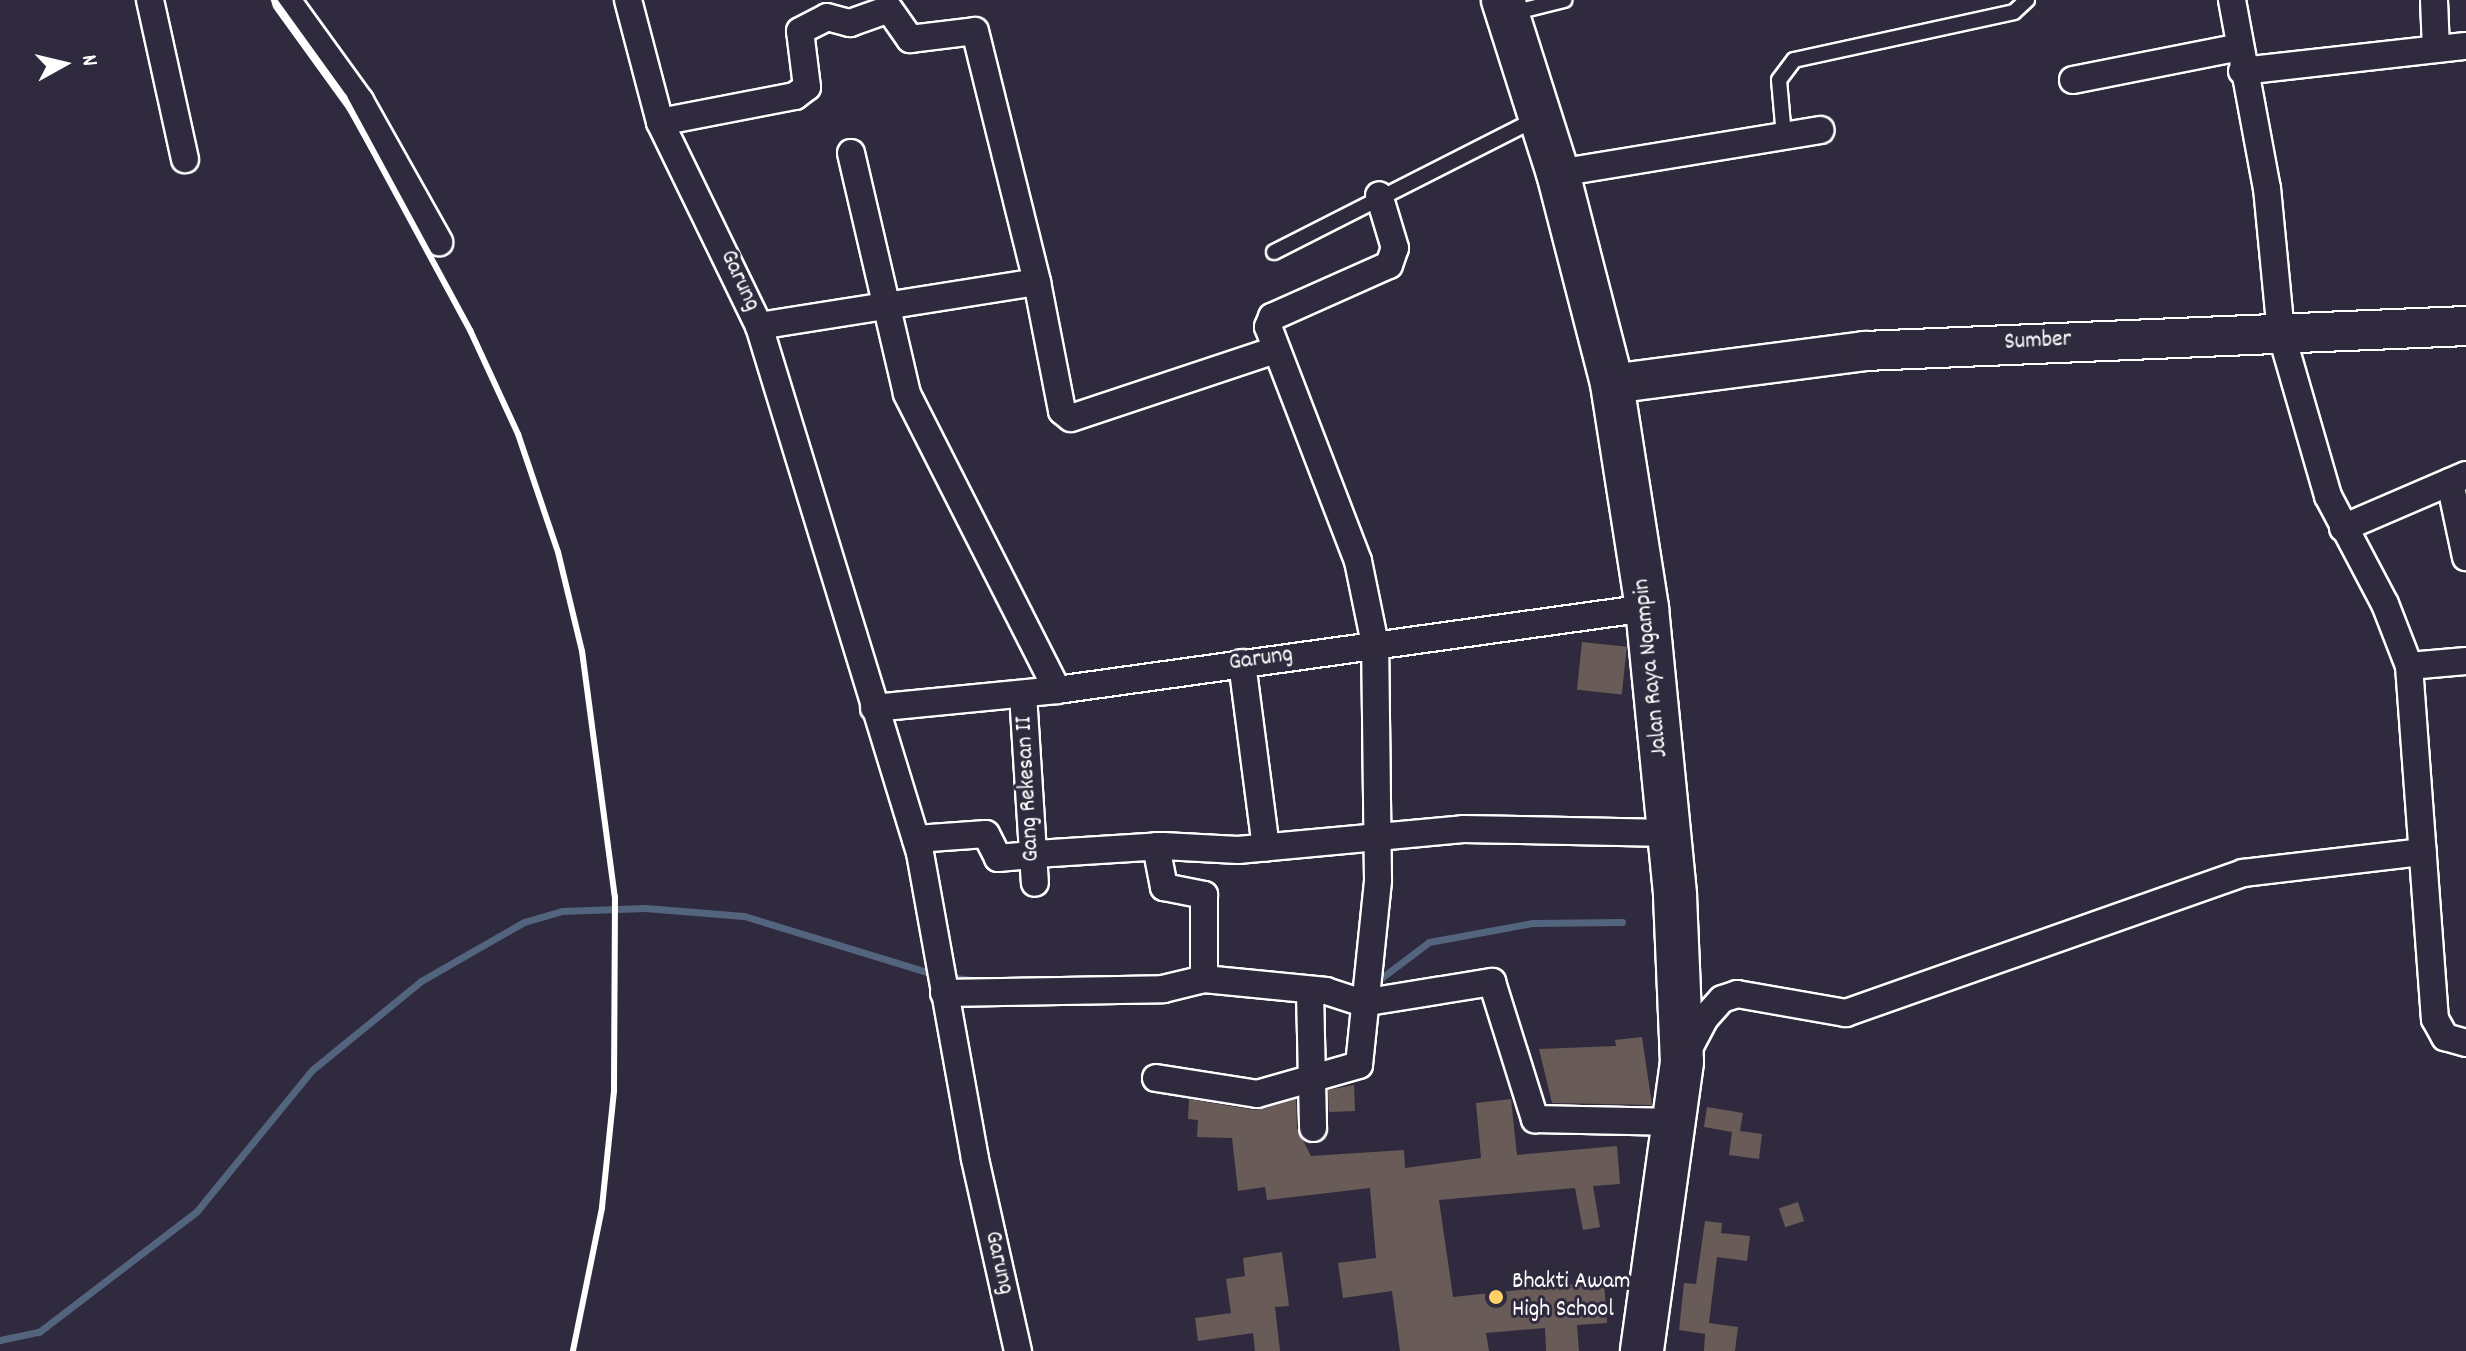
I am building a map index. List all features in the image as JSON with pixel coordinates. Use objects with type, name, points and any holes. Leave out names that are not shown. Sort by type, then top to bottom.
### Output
[{"type":"main road","name":"Jalan Raya Ngampin","points":[[1505,7],[1558,173],[1612,384],[1647,608],[1669,833],[1682,1062],[1642,1351]]},
{"type":"street","points":[[150,0],[185,159]]},
{"type":"street","points":[[287,0],[360,101],[439,242]]},
{"type":"street","name":"Garung","points":[[628,0],[660,122],[759,326],[916,839],[944,993],[1018,1351]]},
{"type":"street","points":[[2232,0],[2240,59],[2267,188],[2281,333],[2343,528],[2385,604],[2409,666],[2435,1019],[2445,1037],[2466,1043]]},
{"type":"street","points":[[2434,0],[2436,49]]},
{"type":"street","points":[[660,122],[795,96],[807,87],[800,31],[827,17],[850,23],[889,9],[910,39],[975,31],[1037,282],[1062,411],[1071,418],[1275,350]]},
{"type":"street","points":[[2073,80],[2240,59],[2466,46]]},
{"type":"street","points":[[1558,173],[1821,130]]},
{"type":"street","points":[[851,153],[883,310],[931,450],[1020,608],[1057,690]]},
{"type":"street","points":[[1156,1078],[1257,1094],[1359,1065],[1364,972],[1379,836],[1375,644],[1358,561],[1268,327],[1272,317],[1389,265],[1395,248],[1379,195]]},
{"type":"street","points":[[759,326],[883,310],[1037,282]]},
{"type":"street","name":"Sumber","points":[[1612,384],[1865,351],[2466,323]]},
{"type":"street","points":[[2343,528],[2458,478],[2466,557]]},
{"type":"street","name":"Garung","points":[[874,708],[1057,690],[1647,608]]},
{"type":"street","points":[[2409,666],[2466,661]]},
{"type":"street","points":[[1242,663],[1266,847]]},
{"type":"street","name":"Gang Rekesan II","points":[[1023,694],[1035,883]]},
{"type":"street","points":[[916,839],[986,834],[998,858],[1156,846],[1266,847],[1506,828],[1669,833]]},
{"type":"street","points":[[1156,846],[1164,887],[1204,895],[1204,971]]},
{"type":"street","points":[[1682,1062],[1705,1018],[1722,999],[1737,994],[1846,1013],[2243,873],[2423,852]]},
{"type":"street","points":[[944,993],[1163,989],[1204,971],[1362,1003],[1492,982],[1535,1119],[1676,1122]]},
{"type":"street","points":[[1310,992],[1313,1128]]},
{"type":"lane","points":[[1505,7],[1564,0]]},
{"type":"lane","points":[[1784,136],[1779,80],[1794,60],[2014,12],[2027,0]]},
{"type":"lane","points":[[1274,252],[1379,195],[1540,117]]},
{"type":"building","points":[[1582,642],[1627,647],[1622,694],[1577,690]]},
{"type":"building","points":[[1642,1037],[1652,1105],[1552,1103],[1539,1049],[1616,1046],[1615,1040]]},
{"type":"building","points":[[1354,1085],[1355,1111],[1329,1112],[1328,1090]]},
{"type":"building","points":[[1189,1099],[1255,1110],[1296,1099],[1297,1129],[1311,1156],[1404,1150],[1405,1168],[1481,1158],[1476,1103],[1511,1099],[1517,1155],[1617,1146],[1620,1184],[1593,1186],[1600,1227],[1583,1230],[1575,1188],[1439,1200],[1453,1297],[1604,1281],[1607,1323],[1577,1325],[1579,1351],[1546,1351],[1545,1328],[1486,1333],[1489,1351],[1400,1351],[1392,1291],[1343,1298],[1338,1263],[1376,1258],[1370,1188],[1267,1200],[1265,1187],[1238,1191],[1232,1138],[1197,1137],[1198,1120],[1188,1119]]},
{"type":"building","points":[[1707,1107],[1743,1113],[1740,1131],[1762,1134],[1759,1159],[1729,1155],[1732,1132],[1704,1127]]},
{"type":"building","points":[[1798,1202],[1804,1221],[1785,1227],[1779,1208]]},
{"type":"building","points":[[1705,1221],[1722,1223],[1721,1233],[1750,1236],[1747,1261],[1717,1257],[1709,1323],[1738,1327],[1735,1351],[1704,1351],[1705,1334],[1679,1330],[1684,1283],[1696,1284]]},
{"type":"building","points":[[1282,1252],[1289,1306],[1275,1307],[1280,1351],[1255,1351],[1253,1333],[1198,1341],[1195,1318],[1231,1313],[1226,1279],[1245,1276],[1243,1258]]},
{"type":"waterway","points":[[0,1340],[39,1332],[197,1211],[312,1070],[421,981],[524,922],[562,911],[645,908],[744,916],[937,975]]},
{"type":"waterway","points":[[1372,985],[1429,942],[1533,923],[1622,922]]},
{"type":"waterway","points":[[949,977],[976,981]]},
{"type":"railway","points":[[274,0],[344,97],[470,330],[518,434],[558,552],[582,651],[615,897],[614,1091],[602,1208],[573,1351]]},
{"type":"place","name":"Bhakti Awam High School","points":[[1496,1297]]}]
